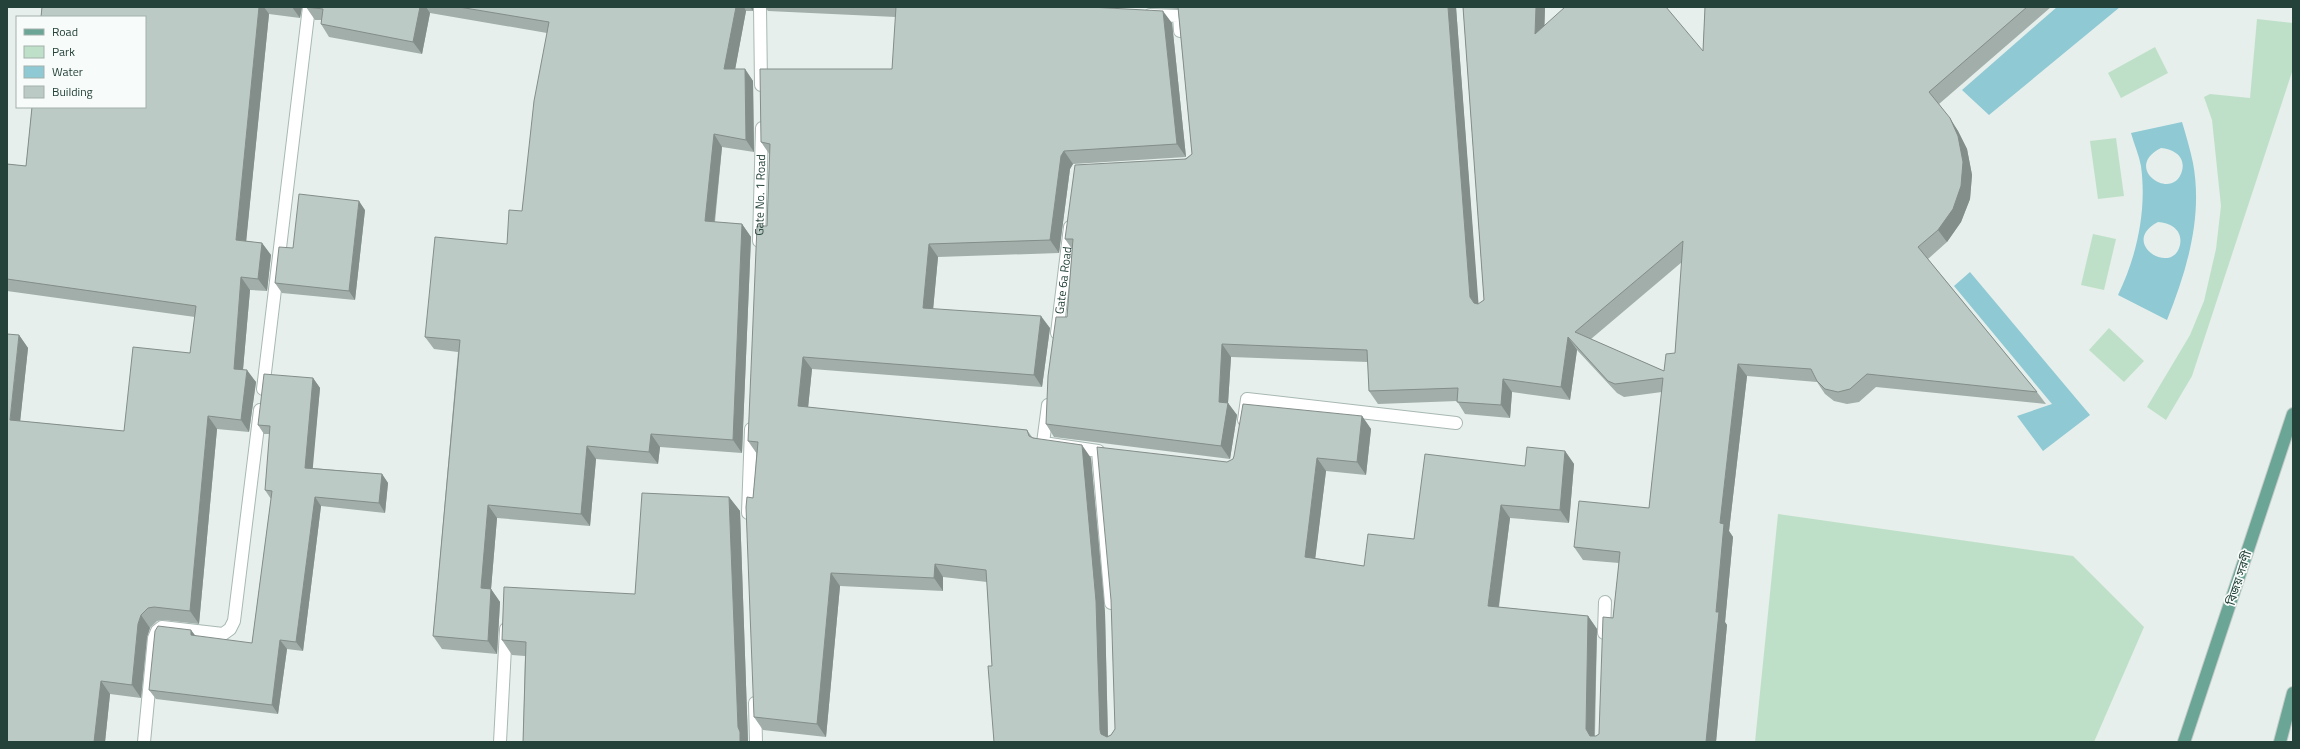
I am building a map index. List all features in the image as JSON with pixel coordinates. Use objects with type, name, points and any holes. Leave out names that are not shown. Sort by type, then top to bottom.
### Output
[{"type":"main road","name":"বিজয় সরণী","points":[[2184,742],[2293,414]]},
{"type":"main road","points":[[2280,742],[2293,693]]},
{"type":"street","points":[[144,742],[154,638],[157,631],[162,626],[223,634],[230,629],[234,621],[309,7]]},
{"type":"street","points":[[760,7],[761,100]]},
{"type":"street","points":[[1139,14],[1179,16],[1181,39]]},
{"type":"street","name":"Gate No. 1 Road","points":[[758,253],[761,115]]},
{"type":"street","name":"Gate 6a Road","points":[[1056,343],[1071,217]]},
{"type":"street","points":[[1050,390],[1043,443],[1113,453]]},
{"type":"street","points":[[1242,429],[1247,399],[1456,423]]},
{"type":"street","points":[[748,528],[752,416]]},
{"type":"street","points":[[1098,451],[1112,613]]},
{"type":"street","points":[[1604,649],[1605,602]]},
{"type":"street","points":[[500,742],[507,617]]},
{"type":"street","points":[[754,694],[756,742]]},
{"type":"green space","points":[[2257,19],[2293,23],[2293,69],[2192,376],[2166,420],[2147,407],[2190,335],[2204,301],[2216,249],[2221,206],[2212,120],[2204,97],[2210,94],[2250,98]]},
{"type":"green space","points":[[2155,47],[2168,73],[2121,98],[2108,73]]},
{"type":"green space","points":[[2116,138],[2124,196],[2098,199],[2090,141]]},
{"type":"green space","points":[[2093,234],[2116,239],[2104,290],[2081,285]]},
{"type":"green space","points":[[2109,328],[2144,361],[2124,382],[2089,350]]},
{"type":"green space","points":[[1778,514],[2073,556],[2144,627],[2094,742],[1755,742]]},
{"type":"water","points":[[2057,7],[2120,7],[1989,115],[1962,90]]},
{"type":"water","points":[[2182,122],[2193,163],[2196,183],[2196,203],[2191,243],[2187,263],[2167,320],[2118,295],[2125,280],[2135,249],[2139,232],[2143,199],[2141,166],[2131,133]],"holes":[[[2161,148],[2178,154],[2182,161],[2182,171],[2177,180],[2169,184],[2161,183],[2153,179],[2148,173],[2146,165],[2150,156]],[[2158,222],[2175,228],[2180,235],[2180,245],[2175,254],[2168,258],[2159,257],[2151,253],[2146,247],[2144,239],[2147,230]]]},
{"type":"water","points":[[1970,272],[2090,415],[2043,451],[2017,416],[2052,404],[1954,286]]},
{"type":"building","points":[[42,7],[259,7],[236,240],[262,243],[258,279],[241,277],[234,369],[247,370],[241,420],[208,416],[190,611],[154,607],[148,608],[141,615],[138,624],[132,685],[101,681],[94,742],[7,742],[7,334],[19,335],[10,420],[124,431],[133,347],[190,353],[196,306],[7,279],[7,164],[26,166],[32,108],[146,108],[146,16],[41,16]]},
{"type":"building","points":[[306,7],[420,7],[413,42],[321,24],[323,9]]},
{"type":"building","points":[[459,7],[736,7],[724,69],[745,69],[746,140],[714,134],[705,221],[742,224],[733,440],[651,434],[649,452],[587,446],[581,514],[488,505],[481,588],[491,589],[488,641],[433,636],[460,340],[425,337],[435,237],[507,244],[509,210],[522,211],[534,101],[549,22]]},
{"type":"building","points":[[896,7],[1090,7],[1163,11],[1177,144],[1064,151],[1061,156],[1050,240],[929,244],[923,308],[1041,316],[1034,375],[803,357],[798,406],[1027,430],[1029,436],[1033,438],[1082,445],[1096,601],[1100,730],[1101,734],[1107,737],[1111,735],[1115,729],[1111,600],[1097,447],[1227,462],[1233,459],[1234,456],[1243,404],[1362,416],[1357,462],[1317,458],[1305,557],[1364,566],[1368,534],[1414,539],[1425,454],[1525,466],[1527,447],[1565,451],[1560,510],[1501,505],[1488,606],[1588,616],[1586,729],[1590,736],[1596,736],[1599,734],[1603,617],[1613,618],[1620,552],[1574,547],[1579,501],[1649,508],[1663,378],[1615,384],[1608,381],[1568,337],[1561,387],[1503,379],[1501,405],[1457,402],[1458,388],[1369,391],[1367,350],[1222,344],[1219,402],[1228,403],[1221,446],[1046,424],[1048,376],[1056,317],[1067,317],[1073,239],[1065,239],[1075,165],[1186,159],[1192,154],[1178,7],[1448,7],[1470,297],[1474,303],[1478,304],[1484,300],[1463,7],[1536,7],[1535,34],[1565,7],[1666,7],[1703,51],[1705,7],[2027,7],[1929,92],[1950,118],[1958,136],[1963,162],[1961,186],[1953,209],[1938,230],[1918,247],[2037,392],[1867,374],[1850,389],[1838,392],[1825,389],[1817,381],[1811,369],[1738,364],[1720,523],[1724,524],[1716,612],[1719,612],[1706,742],[994,742],[988,666],[992,666],[986,570],[935,564],[934,578],[831,573],[817,724],[754,717],[746,507],[747,497],[753,498],[758,442],[748,441],[757,226],[767,226],[770,144],[761,142],[760,69],[892,69]],"holes":[[[1683,241],[1675,353],[1666,354],[1664,371],[1575,332]]]},
{"type":"building","points":[[299,194],[359,201],[349,291],[275,283],[279,247],[293,248]]},
{"type":"building","points":[[264,374],[313,378],[305,468],[382,474],[379,503],[315,497],[296,642],[280,640],[272,705],[149,690],[155,631],[158,626],[191,630],[191,635],[252,643],[272,491],[265,490],[270,426],[258,425]]},
{"type":"building","points":[[642,493],[729,497],[738,727],[740,732],[740,742],[523,742],[526,642],[502,640],[504,587],[635,594]]}]
